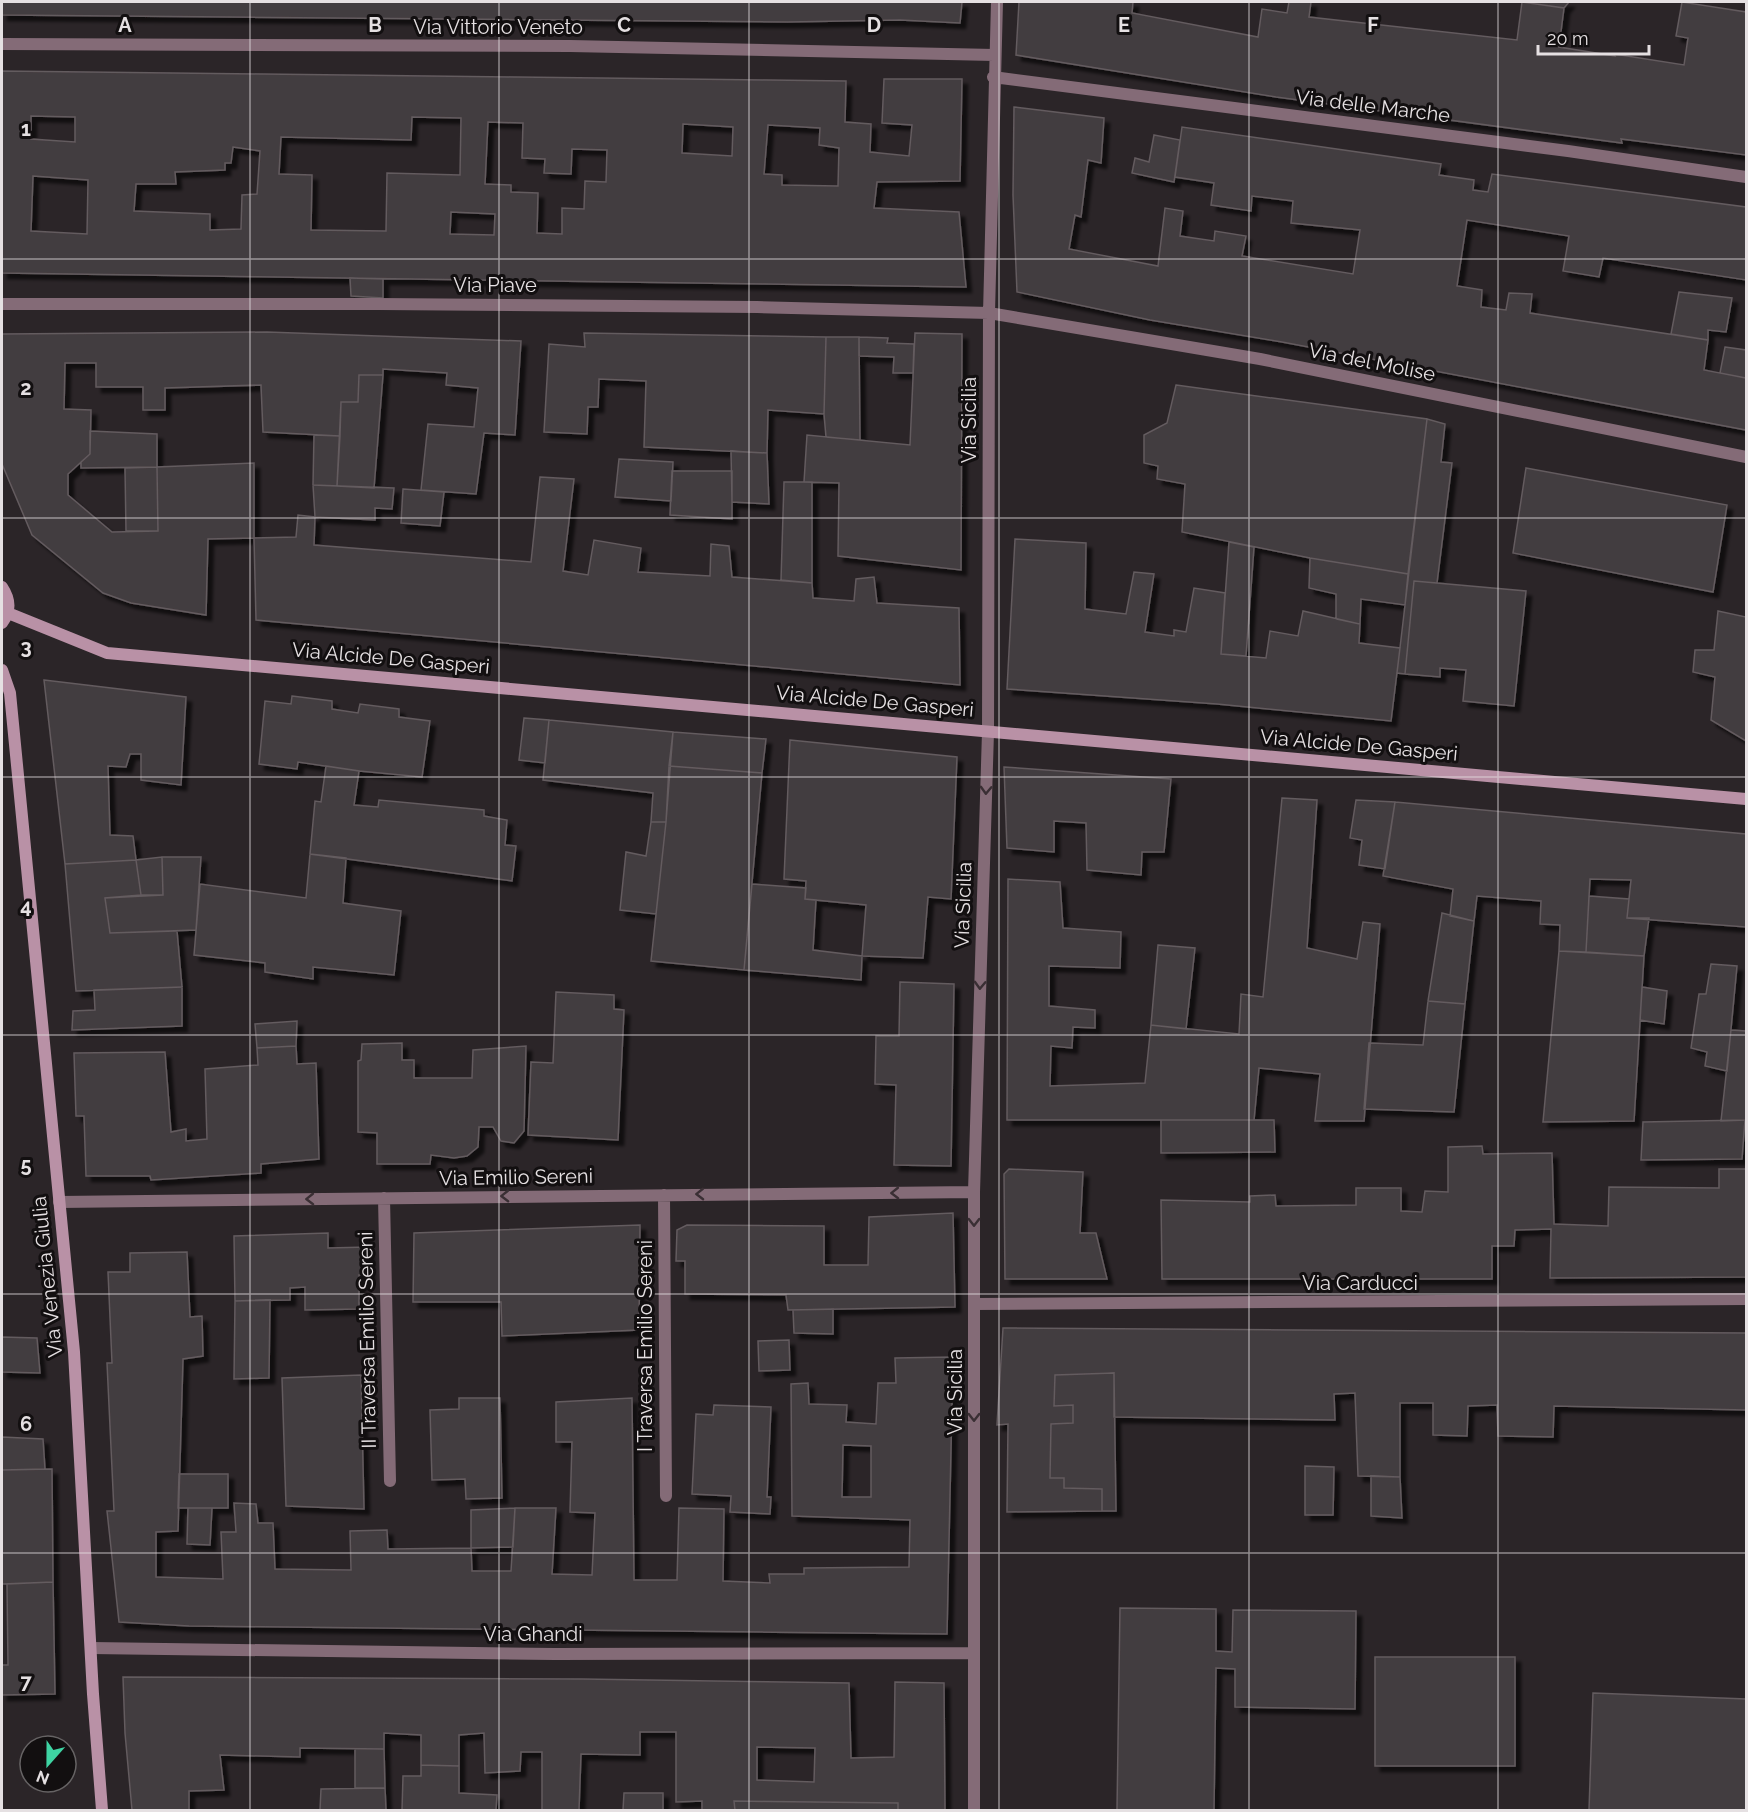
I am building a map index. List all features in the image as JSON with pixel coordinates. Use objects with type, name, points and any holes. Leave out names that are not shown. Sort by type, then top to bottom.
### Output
[{"type":"street","name":"Via Sicilia","points":[[974,1810],[974,1192],[988,732],[988,313],[996,2]]},
{"type":"street","name":"Via Vittorio Veneto","points":[[2,44],[570,46],[994,55]]},
{"type":"street","name":"Via delle Marche","points":[[993,77],[1568,151],[1746,177]]},
{"type":"street","name":"Via Piave","points":[[2,304],[745,307],[988,313]]},
{"type":"street","name":"Via del Molise","points":[[988,313],[1260,359],[1746,457]]},
{"type":"street","points":[[2,587],[9,604],[5,618]]},
{"type":"street","name":"Via Alcide De Gasperi","points":[[5,618],[107,653],[1746,799]]},
{"type":"street","name":"Via Venezia Giulia","points":[[2,670],[10,693],[74,1352],[102,1810]]},
{"type":"street","name":"Via Emilio Sereni","points":[[59,1202],[974,1192]]},
{"type":"street","name":"I Traversa Emilio Sereni","points":[[664,1195],[666,1496]]},
{"type":"street","name":"II Traversa Emilio Sereni","points":[[384,1198],[390,1481]]},
{"type":"street","name":"Via Carducci","points":[[974,1304],[1746,1299]]},
{"type":"street","name":"Via Ghandi","points":[[91,1648],[555,1654],[974,1653]]},
{"type":"building","points":[[2,2],[962,2],[960,23],[900,20],[788,22],[2,15]]},
{"type":"building","points":[[1019,2],[1133,2],[1132,13],[1258,37],[1262,9],[1287,13],[1289,2],[1311,2],[1309,17],[1517,40],[1522,2],[1564,8],[1559,47],[1684,65],[1688,38],[1676,36],[1682,2],[1746,12],[1746,155],[1621,139],[1622,143],[1276,97],[1016,55]]},
{"type":"building","points":[[1522,2],[1569,2],[1564,8]]},
{"type":"building","points":[[2,71],[846,81],[845,122],[871,124],[870,152],[909,156],[912,125],[882,123],[884,79],[962,79],[960,181],[877,182],[874,208],[959,212],[966,287],[2,273]],"holes":[[[31,116],[75,117],[75,142],[31,139]],[[412,117],[461,118],[460,175],[387,173],[386,231],[311,230],[312,175],[279,174],[281,137],[411,140]],[[488,122],[523,123],[522,158],[545,159],[544,173],[571,174],[572,149],[607,150],[606,182],[585,181],[584,209],[562,208],[562,234],[537,233],[538,193],[511,192],[511,185],[485,184]],[[683,124],[733,127],[732,156],[682,153]],[[768,125],[820,128],[819,145],[839,148],[838,186],[782,185],[782,175],[764,174]],[[233,147],[260,151],[257,194],[242,195],[241,229],[210,230],[210,214],[134,211],[136,184],[176,184],[175,172],[225,170],[225,163],[231,163]],[[33,176],[88,180],[87,234],[31,231]],[[451,212],[495,214],[494,235],[450,234]]]},
{"type":"building","points":[[1014,107],[1104,118],[1101,163],[1088,160],[1081,217],[1075,215],[1069,249],[1158,266],[1165,208],[1183,211],[1180,236],[1214,241],[1215,231],[1246,236],[1242,256],[1353,274],[1360,230],[1291,223],[1293,201],[1252,196],[1251,211],[1211,205],[1214,183],[1175,177],[1182,127],[1441,164],[1439,175],[1474,180],[1473,190],[1488,192],[1492,174],[1746,207],[1746,280],[1603,258],[1599,277],[1563,271],[1569,236],[1467,220],[1457,286],[1482,290],[1481,307],[1506,310],[1509,293],[1532,294],[1530,313],[1708,340],[1704,370],[1746,378],[1746,430],[1282,342],[1150,320],[1017,292],[1013,195]]},
{"type":"building","points":[[1154,135],[1180,140],[1174,182],[1132,173],[1135,158],[1149,162]]},
{"type":"building","points":[[350,278],[383,279],[383,298],[351,296]]},
{"type":"building","points":[[1679,292],[1732,298],[1726,332],[1708,330],[1708,340],[1671,334]]},
{"type":"building","points":[[267,332],[521,341],[515,435],[484,433],[476,494],[421,490],[428,424],[474,427],[478,388],[446,385],[447,373],[383,369],[383,375],[359,375],[358,402],[341,402],[340,436],[263,432],[261,385],[165,388],[165,410],[143,410],[143,387],[96,387],[96,363],[65,363],[64,409],[91,410],[90,454],[68,474],[68,495],[112,532],[158,531],[157,467],[254,463],[254,538],[208,539],[206,615],[131,603],[103,593],[32,535],[2,464],[2,334]]},
{"type":"building","points":[[584,333],[826,337],[824,414],[768,410],[767,453],[644,447],[646,381],[599,379],[598,407],[588,407],[587,434],[544,432],[549,344],[585,347]]},
{"type":"building","points":[[915,333],[962,334],[961,570],[838,556],[839,483],[804,482],[807,435],[910,445]]},
{"type":"building","points":[[826,337],[859,337],[860,440],[826,437],[824,414]]},
{"type":"building","points":[[859,337],[888,338],[887,343],[914,344],[913,373],[893,373],[894,357],[859,356]]},
{"type":"building","points":[[1725,347],[1746,350],[1746,378],[1720,373]]},
{"type":"building","points":[[359,375],[383,375],[374,488],[337,486],[341,402],[358,402]]},
{"type":"building","points":[[1176,385],[1427,419],[1408,574],[1310,558],[1182,532],[1185,484],[1157,479],[1158,466],[1144,463],[1144,435],[1167,423]]},
{"type":"building","points":[[1427,419],[1445,424],[1441,462],[1452,463],[1437,583],[1414,581],[1405,674],[1397,673]]},
{"type":"building","points":[[90,431],[157,434],[157,467],[81,468],[81,462],[90,454]]},
{"type":"building","points":[[314,435],[340,436],[337,486],[313,485]]},
{"type":"building","points":[[731,451],[767,453],[769,504],[732,502]]},
{"type":"building","points":[[619,459],[673,462],[671,501],[615,497]]},
{"type":"building","points":[[157,467],[158,531],[126,531],[125,468]]},
{"type":"building","points":[[1526,468],[1727,505],[1713,592],[1513,553]]},
{"type":"building","points":[[672,471],[732,471],[732,519],[670,515]]},
{"type":"building","points":[[540,477],[574,479],[563,571],[588,575],[594,540],[641,548],[638,572],[710,576],[711,544],[729,546],[732,577],[812,583],[813,598],[854,601],[856,579],[874,577],[877,603],[959,608],[960,685],[256,620],[254,538],[296,537],[298,515],[315,517],[314,545],[531,562]]},
{"type":"building","points":[[784,482],[812,482],[812,583],[781,580]]},
{"type":"building","points":[[313,485],[394,488],[392,509],[375,508],[375,520],[315,517]]},
{"type":"building","points":[[403,489],[444,492],[440,526],[401,523]]},
{"type":"building","points":[[1015,539],[1086,543],[1085,609],[1126,614],[1134,572],[1154,574],[1145,632],[1174,636],[1174,630],[1186,632],[1194,588],[1225,593],[1221,654],[1266,658],[1270,631],[1298,636],[1303,611],[1360,624],[1359,643],[1400,648],[1391,721],[1217,704],[1007,689]]},
{"type":"building","points":[[1229,542],[1254,547],[1246,656],[1221,654]]},
{"type":"building","points":[[1310,558],[1408,574],[1405,605],[1361,599],[1360,624],[1336,619],[1336,594],[1309,588]]},
{"type":"building","points":[[1414,581],[1526,591],[1514,706],[1463,701],[1466,670],[1440,668],[1440,677],[1405,674]]},
{"type":"building","points":[[1718,611],[1746,617],[1746,741],[1711,720],[1715,677],[1693,672],[1695,650],[1714,650]]},
{"type":"building","points":[[44,680],[186,697],[181,785],[141,780],[141,754],[130,754],[126,767],[108,766],[110,835],[133,836],[136,860],[65,864]]},
{"type":"building","points":[[292,696],[332,701],[332,709],[358,713],[360,704],[399,709],[399,717],[430,721],[422,777],[298,762],[297,769],[259,764],[265,701],[291,704]]},
{"type":"building","points":[[524,718],[549,720],[545,763],[519,760]]},
{"type":"building","points":[[549,720],[673,732],[666,822],[651,822],[653,793],[543,780]]},
{"type":"building","points":[[673,732],[766,739],[762,773],[669,766]]},
{"type":"building","points":[[790,740],[957,757],[951,899],[928,897],[923,958],[862,956],[866,905],[805,899],[806,881],[784,879]]},
{"type":"building","points":[[326,766],[359,771],[354,805],[378,807],[379,800],[484,810],[484,816],[507,820],[505,845],[516,846],[512,881],[310,854],[315,801],[321,802]]},
{"type":"building","points":[[669,766],[762,773],[744,970],[651,961],[666,822]]},
{"type":"building","points":[[1004,767],[1171,779],[1164,852],[1142,852],[1141,875],[1087,870],[1086,823],[1054,821],[1054,852],[1007,848]]},
{"type":"building","points":[[1282,798],[1317,800],[1307,948],[1357,959],[1363,922],[1380,924],[1364,1121],[1315,1121],[1320,1074],[1259,1068],[1254,1120],[1007,1120],[1008,879],[1060,882],[1063,928],[1121,932],[1120,968],[1049,966],[1049,1006],[1095,1010],[1095,1028],[1073,1027],[1072,1048],[1051,1046],[1050,1086],[1145,1083],[1151,1025],[1239,1034],[1241,994],[1263,997]]},
{"type":"building","points":[[1356,800],[1395,802],[1385,869],[1359,865],[1362,840],[1350,838]]},
{"type":"building","points":[[1395,802],[1746,834],[1746,927],[1627,918],[1631,880],[1590,879],[1586,952],[1559,951],[1560,925],[1540,924],[1541,901],[1477,896],[1474,921],[1450,916],[1453,889],[1383,876]]},
{"type":"building","points":[[651,822],[666,822],[656,914],[620,910],[626,852],[646,856]]},
{"type":"building","points":[[310,854],[346,858],[343,903],[401,911],[394,975],[313,967],[313,979],[265,972],[265,963],[194,955],[200,884],[306,898]]},
{"type":"building","points":[[162,857],[201,857],[196,930],[110,933],[105,898],[163,895]]},
{"type":"building","points":[[162,857],[163,895],[141,895],[136,860]]},
{"type":"building","points":[[136,860],[141,895],[105,898],[110,933],[177,931],[182,987],[76,991],[65,864]]},
{"type":"building","points":[[752,884],[806,888],[805,899],[816,900],[813,950],[862,956],[861,980],[744,970]]},
{"type":"building","points":[[1589,896],[1629,899],[1627,918],[1649,918],[1644,956],[1586,952]]},
{"type":"building","points":[[1442,913],[1474,921],[1465,1004],[1428,1001]]},
{"type":"building","points":[[1158,945],[1195,948],[1186,1029],[1151,1025]]},
{"type":"building","points":[[1559,951],[1644,956],[1634,1121],[1543,1122]]},
{"type":"building","points":[[1711,964],[1737,966],[1727,1071],[1705,1066],[1707,1052],[1691,1048],[1699,994],[1706,994]]},
{"type":"building","points":[[900,982],[954,984],[951,1166],[894,1165],[896,1085],[875,1084],[876,1036],[899,1036]]},
{"type":"building","points":[[182,987],[182,1026],[72,1030],[73,1011],[95,1010],[94,990]]},
{"type":"building","points":[[1642,987],[1667,991],[1664,1024],[1640,1020]]},
{"type":"building","points":[[556,992],[614,995],[614,1009],[624,1010],[618,1140],[528,1135],[531,1062],[553,1063]]},
{"type":"building","points":[[1428,1001],[1465,1004],[1454,1112],[1364,1109],[1369,1043],[1423,1045]]},
{"type":"building","points":[[297,1021],[296,1046],[257,1048],[255,1024]]},
{"type":"building","points":[[1731,1030],[1746,1031],[1746,1120],[1721,1121]]},
{"type":"building","points":[[402,1043],[402,1060],[414,1060],[414,1078],[472,1078],[473,1050],[526,1046],[524,1131],[514,1143],[501,1141],[493,1127],[479,1127],[478,1147],[467,1156],[454,1158],[431,1155],[430,1164],[377,1164],[377,1133],[358,1132],[358,1061],[361,1060],[362,1044]]},
{"type":"building","points":[[296,1046],[297,1064],[316,1063],[319,1159],[261,1164],[261,1173],[151,1180],[150,1176],[86,1176],[84,1116],[76,1116],[74,1053],[165,1052],[171,1132],[186,1129],[186,1141],[207,1139],[205,1069],[258,1065],[257,1048]]},
{"type":"building","points":[[1161,1120],[1274,1120],[1275,1152],[1161,1153]]},
{"type":"building","points":[[1745,1120],[1742,1159],[1641,1160],[1643,1122]]},
{"type":"building","points":[[1482,1146],[1483,1154],[1552,1153],[1554,1224],[1608,1226],[1609,1187],[1719,1188],[1719,1169],[1746,1169],[1746,1277],[1550,1278],[1551,1229],[1515,1230],[1514,1246],[1492,1246],[1492,1279],[1162,1279],[1161,1200],[1250,1202],[1250,1196],[1275,1195],[1276,1206],[1356,1205],[1356,1188],[1401,1188],[1401,1211],[1422,1212],[1425,1191],[1448,1192],[1448,1147]]},
{"type":"building","points":[[1009,1169],[1083,1172],[1080,1233],[1096,1233],[1107,1279],[1005,1279],[1004,1174]]},
{"type":"building","points":[[953,1213],[955,1307],[788,1310],[786,1295],[685,1294],[685,1261],[676,1261],[677,1230],[687,1225],[824,1226],[824,1265],[868,1265],[869,1217]]},
{"type":"building","points":[[640,1225],[639,1330],[502,1336],[501,1302],[413,1302],[414,1233]]},
{"type":"building","points":[[328,1233],[328,1248],[368,1247],[369,1275],[359,1275],[359,1309],[305,1310],[305,1287],[290,1288],[290,1300],[235,1301],[234,1236]]},
{"type":"building","points":[[187,1252],[190,1317],[202,1316],[203,1356],[183,1359],[178,1531],[156,1532],[156,1577],[223,1579],[221,1532],[236,1532],[234,1503],[256,1504],[258,1523],[273,1523],[275,1569],[351,1570],[350,1531],[387,1530],[388,1549],[471,1548],[472,1571],[511,1571],[515,1508],[556,1508],[552,1574],[592,1575],[595,1513],[570,1512],[572,1442],[556,1442],[556,1402],[632,1398],[634,1580],[677,1580],[679,1508],[724,1509],[723,1581],[770,1583],[769,1574],[804,1574],[804,1568],[909,1567],[910,1520],[792,1516],[791,1384],[808,1383],[809,1404],[847,1405],[846,1422],[876,1424],[878,1383],[896,1383],[895,1358],[953,1357],[947,1634],[189,1626],[119,1622],[107,1511],[114,1511],[107,1363],[112,1363],[108,1272],[130,1272],[130,1253]],"holes":[[[843,1445],[871,1446],[871,1497],[842,1497]]]},
{"type":"building","points":[[270,1300],[269,1378],[234,1379],[235,1301]]},
{"type":"building","points":[[833,1309],[833,1334],[794,1333],[793,1310]]},
{"type":"building","points":[[1003,1328],[1746,1333],[1746,1410],[1554,1406],[1553,1437],[1498,1436],[1497,1405],[1468,1406],[1467,1436],[1433,1435],[1433,1403],[1400,1403],[1400,1477],[1358,1476],[1355,1393],[1334,1394],[1335,1420],[1114,1417],[1114,1373],[1055,1375],[1054,1406],[1073,1405],[1073,1423],[1051,1424],[1050,1478],[1064,1478],[1064,1488],[1102,1489],[1102,1511],[1007,1512],[1008,1424],[997,1425]]},
{"type":"building","points":[[2,1337],[37,1338],[40,1373],[2,1372]]},
{"type":"building","points":[[789,1340],[790,1370],[759,1371],[758,1341]]},
{"type":"building","points":[[1114,1373],[1116,1511],[1102,1511],[1102,1489],[1064,1488],[1064,1478],[1050,1478],[1051,1424],[1073,1423],[1073,1405],[1054,1406],[1055,1375]]},
{"type":"building","points":[[361,1375],[364,1509],[286,1506],[282,1378]]},
{"type":"building","points":[[459,1398],[500,1398],[502,1498],[466,1499],[465,1479],[432,1480],[430,1410],[459,1409]]},
{"type":"building","points":[[714,1405],[771,1407],[767,1497],[771,1497],[770,1514],[730,1512],[731,1496],[692,1494],[696,1414],[713,1415]]},
{"type":"building","points":[[2,1437],[43,1439],[45,1469],[2,1470]]},
{"type":"building","points":[[1305,1466],[1334,1467],[1333,1515],[1305,1515]]},
{"type":"building","points":[[52,1469],[53,1582],[2,1584],[2,1470]]},
{"type":"building","points":[[179,1474],[228,1474],[228,1508],[178,1508]]},
{"type":"building","points":[[1371,1476],[1400,1477],[1402,1518],[1371,1516]]},
{"type":"building","points":[[188,1508],[212,1508],[210,1545],[187,1544]]},
{"type":"building","points":[[515,1508],[513,1547],[471,1548],[471,1510]]},
{"type":"building","points":[[53,1582],[55,1694],[2,1695],[2,1665],[8,1665],[7,1584]]},
{"type":"building","points":[[1120,1608],[1216,1609],[1216,1651],[1232,1652],[1233,1610],[1356,1611],[1355,1709],[1235,1707],[1235,1669],[1216,1668],[1214,1810],[1117,1810]]},
{"type":"building","points":[[1375,1657],[1515,1657],[1515,1766],[1375,1766]]},
{"type":"building","points":[[123,1677],[849,1683],[851,1758],[894,1757],[895,1682],[944,1683],[945,1810],[898,1810],[898,1803],[734,1801],[735,1810],[702,1810],[702,1801],[676,1802],[676,1732],[640,1732],[640,1755],[581,1754],[579,1810],[542,1810],[542,1752],[521,1752],[520,1771],[485,1773],[484,1733],[459,1735],[459,1766],[421,1765],[421,1735],[384,1733],[384,1749],[300,1748],[300,1757],[220,1755],[224,1790],[189,1791],[189,1810],[132,1810]],"holes":[[[757,1747],[815,1748],[814,1782],[757,1780]]]},
{"type":"building","points":[[1593,1693],[1746,1699],[1746,1810],[1589,1810]]},
{"type":"building","points":[[355,1749],[384,1749],[385,1788],[355,1788]]},
{"type":"building","points":[[421,1765],[459,1766],[459,1793],[497,1795],[496,1810],[402,1810],[403,1776],[421,1776]]},
{"type":"building","points":[[385,1788],[386,1810],[320,1810],[321,1789]]},
{"type":"building","points":[[624,1793],[663,1793],[663,1810],[623,1810]]},
{"type":"building","points":[[734,1801],[898,1803],[898,1810],[735,1810]]}]
